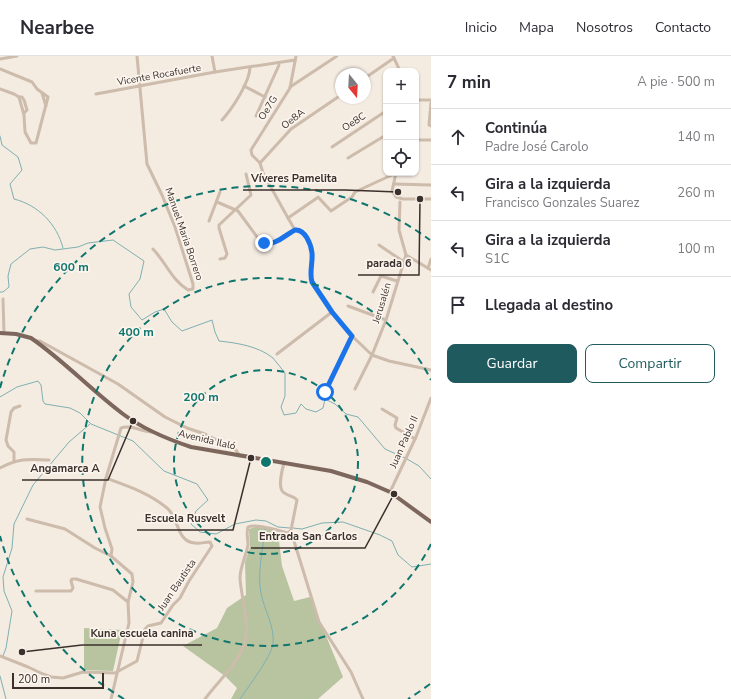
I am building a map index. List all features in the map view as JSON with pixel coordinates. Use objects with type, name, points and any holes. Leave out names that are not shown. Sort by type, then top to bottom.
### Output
[{"type":"main road","name":"Avenida Ilaló","points":[[2,333],[24,335],[36,341],[123,414],[153,432],[191,447],[331,471],[367,482],[390,492],[431,522]]},
{"type":"street","points":[[0,59],[17,56]]},
{"type":"street","name":"Manuel Maria Borrero","points":[[137,56],[148,167],[160,190],[175,227],[193,284],[193,289],[188,290],[173,278],[154,249]]},
{"type":"street","points":[[212,56],[215,72]]},
{"type":"street","points":[[290,88],[337,56]]},
{"type":"street","points":[[371,74],[394,57],[399,68]]},
{"type":"street","name":"Vicente Rocafuerte","points":[[96,94],[296,58]]},
{"type":"street","name":"Oe7G","points":[[260,162],[252,155],[251,150],[290,88],[296,58]]},
{"type":"street","points":[[256,116],[279,66]]},
{"type":"street","points":[[222,120],[234,105],[250,72],[250,67]]},
{"type":"street","points":[[0,69],[32,82],[42,93],[46,106],[35,144],[31,143],[25,132],[24,113],[27,110],[24,100],[22,97],[0,89]]},
{"type":"street","points":[[244,86],[265,97]]},
{"type":"street","name":"Oe8A","points":[[260,162],[291,128],[335,99]]},
{"type":"street","points":[[419,100],[431,100]]},
{"type":"street","points":[[431,103],[429,123],[429,126],[431,126]]},
{"type":"street","name":"Oe8C","points":[[332,147],[383,113]]},
{"type":"street","points":[[348,158],[383,137]]},
{"type":"street","points":[[419,140],[431,140]]},
{"type":"street","points":[[260,162],[263,173],[295,230]]},
{"type":"street","points":[[220,259],[225,258],[227,254],[219,225],[251,195],[246,174]]},
{"type":"street","points":[[288,218],[318,197],[331,211],[352,197],[355,192],[390,176]]},
{"type":"street","points":[[395,176],[392,193],[399,198],[431,199]]},
{"type":"street","points":[[394,184],[431,185]]},
{"type":"street","points":[[209,221],[220,192]]},
{"type":"street","points":[[217,202],[237,209],[260,241],[264,243],[274,243],[297,229],[303,232],[310,244],[312,253],[310,278],[332,312],[352,336],[372,355],[389,361],[431,370]]},
{"type":"street","points":[[400,202],[399,230],[406,255],[430,269],[431,259]]},
{"type":"street","points":[[380,245],[404,262]]},
{"type":"street","name":"Jerusalén","points":[[355,389],[372,355],[386,320],[406,255]]},
{"type":"street","points":[[373,292],[380,276],[397,281]]},
{"type":"street","points":[[2,333],[3,299]]},
{"type":"street","points":[[348,306],[386,320]]},
{"type":"street","points":[[277,354],[332,312]]},
{"type":"street","points":[[325,392],[352,336]]},
{"type":"street","points":[[36,341],[40,341],[118,384],[165,417],[187,428],[205,434],[236,450],[240,456]]},
{"type":"street","name":"Juan Pablo II","points":[[390,492],[408,457],[431,398]]},
{"type":"street","points":[[14,461],[14,452],[8,446],[6,440],[11,412],[14,408],[20,406]]},
{"type":"street","points":[[382,409],[397,418],[395,425],[396,428],[415,439]]},
{"type":"street","points":[[111,556],[112,549],[100,507],[106,478],[121,428],[127,426],[146,432],[153,432]]},
{"type":"street","points":[[0,468],[14,461],[23,459],[49,460]]},
{"type":"street","points":[[284,463],[281,478],[282,490],[285,494],[297,500],[291,531],[319,622],[351,672],[363,699]]},
{"type":"street","name":"Juan Bautista","points":[[0,656],[51,677],[63,678],[83,672],[117,672],[136,662],[145,629],[148,626],[161,623],[173,605],[180,598],[189,581],[212,546],[210,542],[189,542],[179,532],[175,518],[169,509],[153,497],[134,488],[106,478]]},
{"type":"street","points":[[27,519],[65,529],[111,556],[132,574],[134,578],[128,602],[129,623],[111,699]]},
{"type":"street","points":[[206,699],[228,672],[244,645],[246,638],[245,611],[240,577],[248,544],[248,527],[251,525],[291,531]]},
{"type":"street","points":[[36,591],[71,591],[73,588],[71,581],[72,579],[76,579],[113,590],[128,602]]},
{"type":"green space","points":[[258,526],[270,528],[278,533],[282,566],[294,601],[310,597],[343,677],[318,699],[231,699],[237,688],[225,676],[183,646],[217,628],[227,608],[246,595],[245,562],[250,547],[249,529]]},
{"type":"green space","points":[[84,628],[122,630],[113,671],[84,670]]},
{"type":"waterway","points":[[0,136],[2,145],[18,157],[22,170],[10,184],[14,199],[31,206],[45,217],[56,231],[63,248]]},
{"type":"waterway","points":[[0,292],[3,292],[9,287],[8,276],[11,264],[30,249],[43,247],[55,250],[78,247],[88,243],[113,240],[144,261],[140,279],[129,294],[131,307],[142,320],[155,312],[164,309],[172,322],[182,331],[212,320],[219,341],[240,344],[261,351],[273,358],[285,373],[285,396],[281,407],[284,415],[296,413],[301,404],[306,409],[316,412],[323,408],[325,399],[335,404],[346,414],[358,417],[385,449],[405,458]]},
{"type":"waterway","points":[[0,397],[17,387],[38,381],[41,385],[43,401],[45,404],[70,408],[80,413],[91,424],[133,441],[164,471],[197,484],[208,500],[196,511],[191,524],[200,532],[216,534],[235,524],[256,520],[266,521],[278,527],[290,528]]},
{"type":"waterway","points":[[3,656],[6,648],[12,611],[4,591],[3,577],[12,548],[14,524],[33,485],[69,442],[90,424]]},
{"type":"waterway","points":[[407,459],[419,466],[431,479]]},
{"type":"waterway","points":[[293,528],[302,529],[322,523],[343,522],[380,535],[392,541],[398,555],[412,567],[431,564]]},
{"type":"waterway","points":[[240,699],[264,664],[273,644],[271,624],[262,599],[260,585],[260,569],[265,529]]},
{"type":"waterway","points":[[0,676],[6,699]]},
{"type":"place","name":"Víveres Pamelita","points":[[398,192]]},
{"type":"place","name":"parada 6","points":[[420,199]]},
{"type":"place","name":"Angamarca A","points":[[133,421]]},
{"type":"place","name":"Escuela Rusvelt","points":[[251,458]]},
{"type":"place","name":"Entrada San Carlos","points":[[394,494]]},
{"type":"place","name":"Kuna escuela canina","points":[[22,652]]},
{"type":"route","points":[[264,243],[274,243],[297,229],[303,232],[310,244],[312,253],[310,278],[332,312],[352,336],[325,392]]}]
